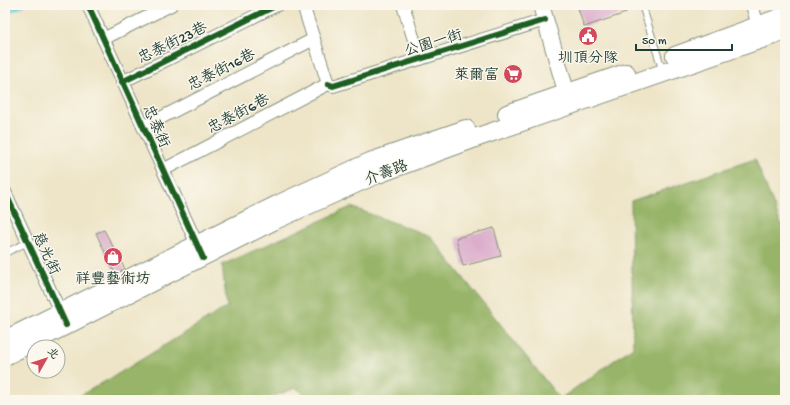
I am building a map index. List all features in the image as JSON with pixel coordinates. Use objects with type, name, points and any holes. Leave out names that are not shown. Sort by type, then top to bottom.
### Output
[{"type":"main road","name":"介壽路","points":[[5,340],[63,318],[200,251],[273,221],[375,175],[478,137],[569,99],[760,32],[785,16]]},
{"type":"main road","name":"介壽路","points":[[760,32],[785,31]]},
{"type":"main road","name":"介壽路","points":[[5,356],[63,318]]},
{"type":"street","name":"忠泰街","points":[[88,5],[200,251]]},
{"type":"street","points":[[103,39],[171,5]]},
{"type":"street","name":"忠泰街23巷","points":[[122,82],[276,5]]},
{"type":"street","points":[[303,5],[328,84]]},
{"type":"street","points":[[403,5],[420,59]]},
{"type":"street","points":[[541,5],[569,99]]},
{"type":"street","points":[[752,5],[760,32]]},
{"type":"street","name":"公園一街","points":[[328,84],[334,86],[546,20]]},
{"type":"street","name":"忠泰街16巷","points":[[143,127],[314,39]]},
{"type":"street","name":"忠泰街6巷","points":[[163,170],[328,84]]},
{"type":"street","name":"慈光街","points":[[5,192],[63,318]]},
{"type":"lane","points":[[642,5],[661,67]]},
{"type":"lane","points":[[5,253],[28,242]]},
{"type":"green space","points":[[755,159],[785,234],[785,400],[314,400],[296,388],[263,400],[72,400],[113,377],[227,307],[222,265],[351,207],[430,236],[560,399],[633,347],[631,201]]},
{"type":"building","points":[[577,5],[623,5],[626,13],[584,27]]},
{"type":"building","points":[[494,228],[501,256],[463,266],[456,238]]},
{"type":"building","name":"祥豐藝術坊","points":[[104,230],[125,269],[115,274],[96,233]]},
{"type":"waterway","points":[[5,13],[23,5]]},
{"type":"cycle path","points":[[88,5],[203,258]]},
{"type":"cycle path","points":[[122,82],[277,5]]},
{"type":"cycle path","points":[[328,84],[333,86],[545,20]]},
{"type":"cycle path","points":[[5,192],[66,325]]},
{"type":"place","name":"圳頂分隊","points":[[588,36]]},
{"type":"place","name":"萊爾富","points":[[513,74]]},
{"type":"place","name":"祥豐藝術坊","points":[[113,257]]}]
